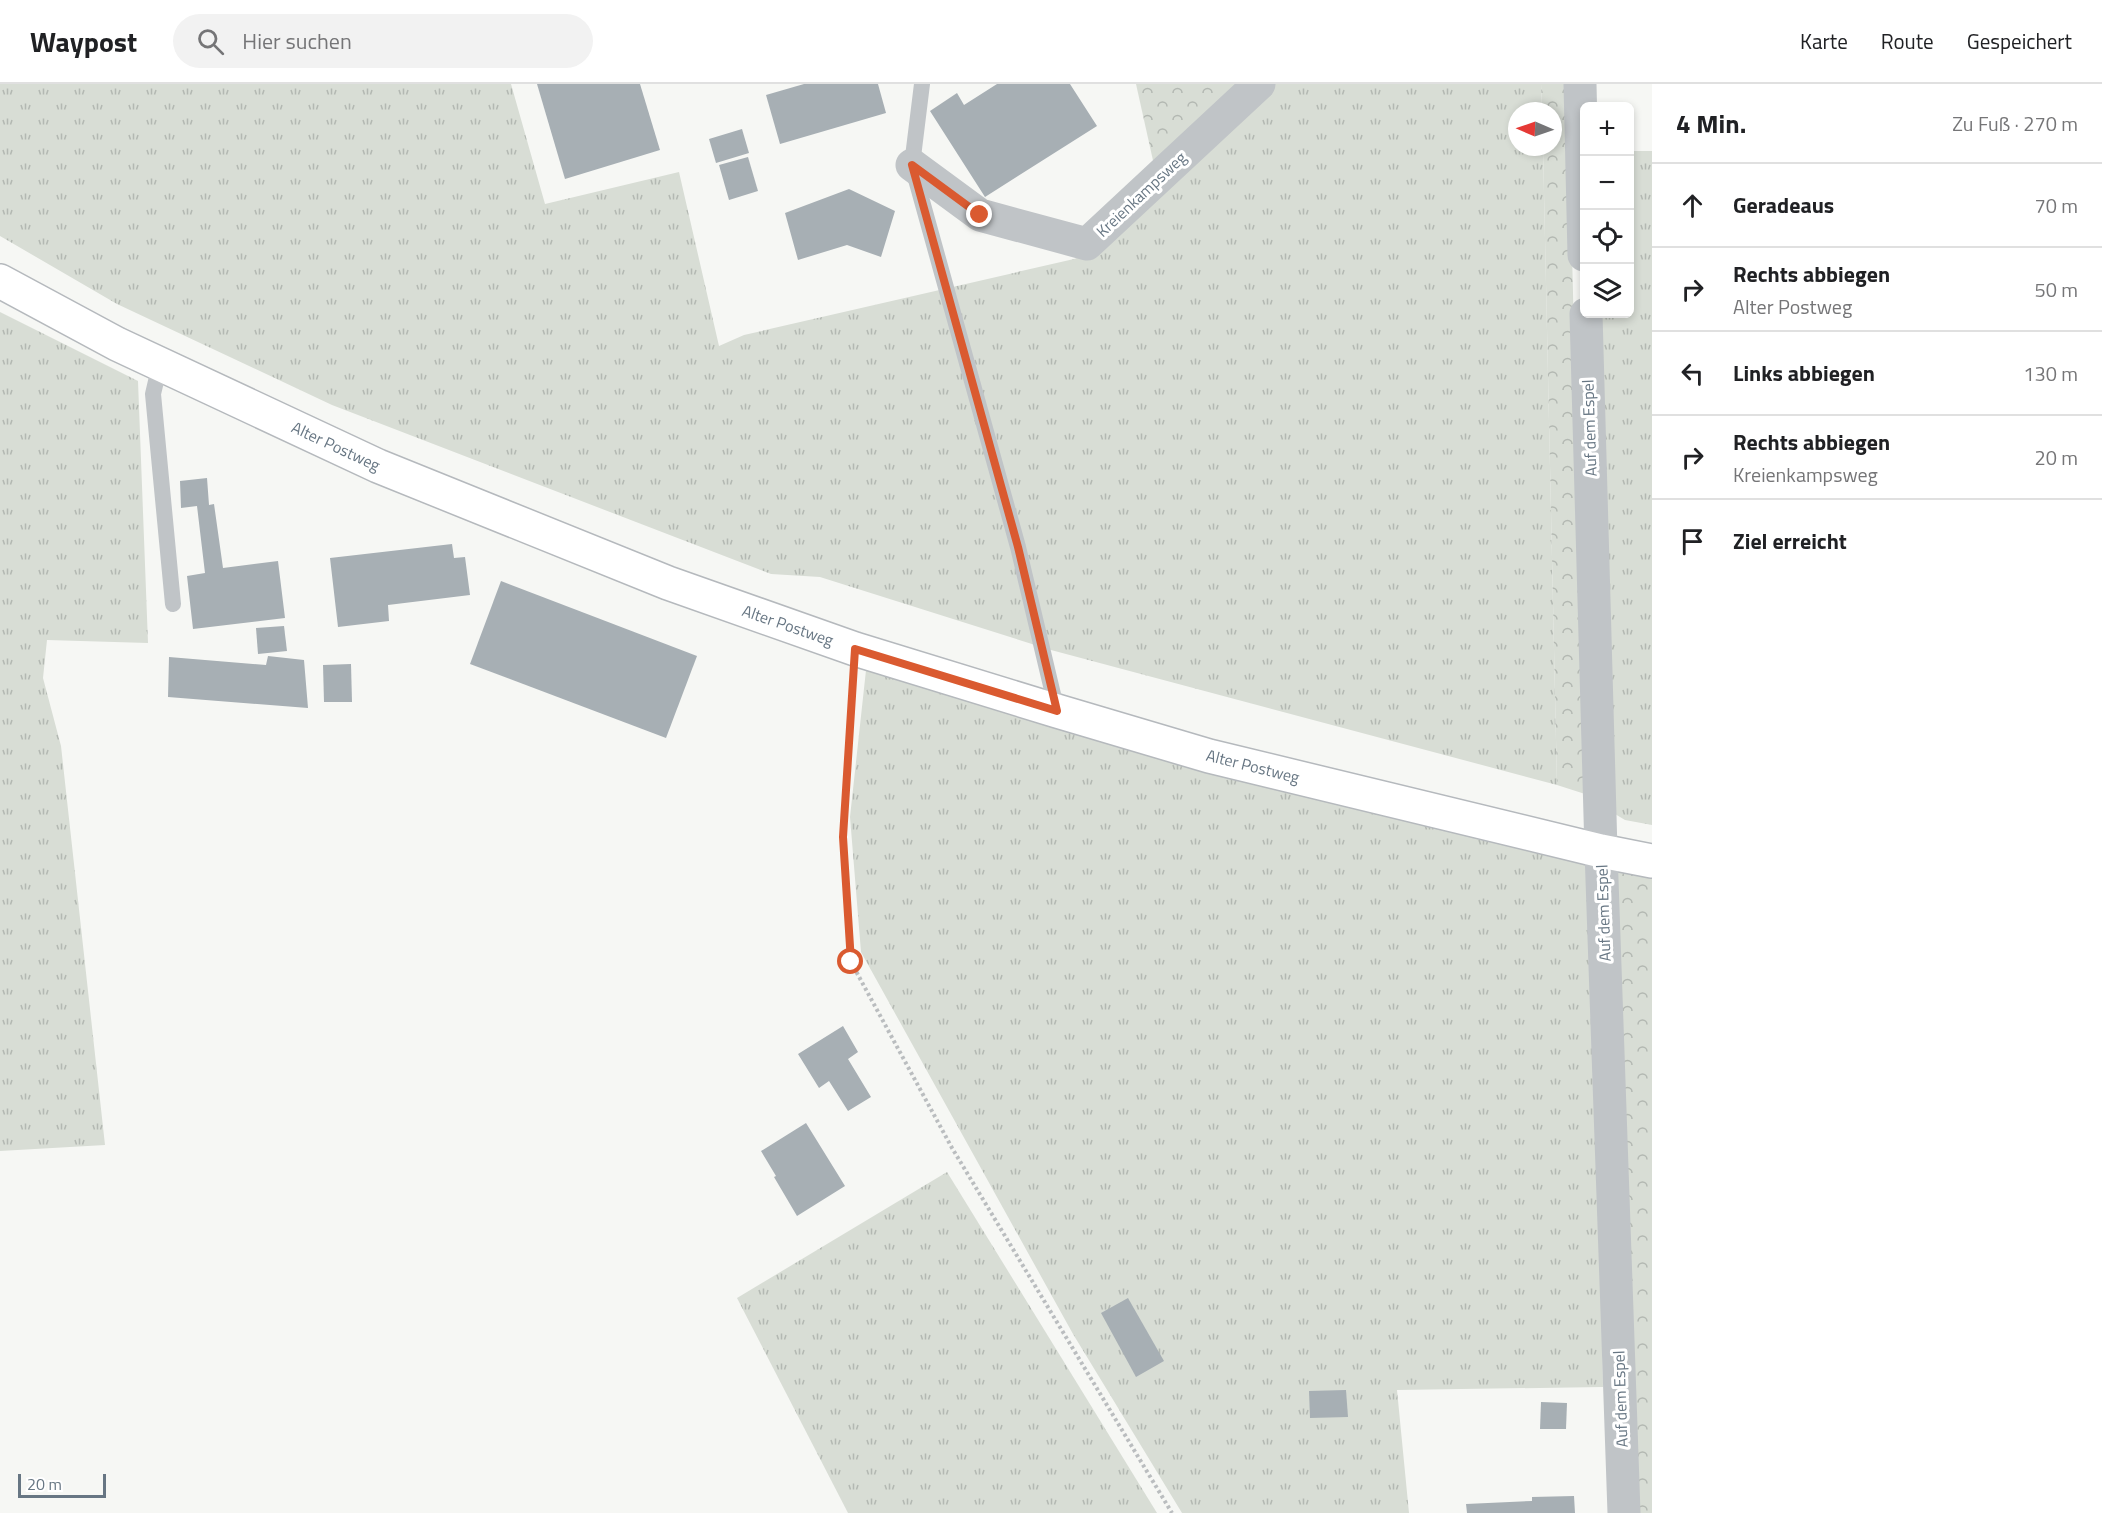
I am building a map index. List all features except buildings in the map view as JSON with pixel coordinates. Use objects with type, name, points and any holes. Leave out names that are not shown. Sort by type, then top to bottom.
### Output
[{"type":"main road","name":"Alter Postweg","points":[[0,281],[117,344],[378,466],[668,584],[855,649],[1209,756],[1601,851],[1652,861]]},
{"type":"street","name":"Kreienkampsweg","points":[[912,165],[980,215],[1088,244],[1259,84]]},
{"type":"street","points":[[1580,84],[1583,210]]},
{"type":"street","name":"Auf dem Espel","points":[[1586,318],[1601,851],[1624,1513]]},
{"type":"lane","points":[[922,84],[912,165],[1018,547],[1057,711]]},
{"type":"lane","points":[[160,364],[153,394],[173,603]]},
{"type":"path","points":[[855,649],[843,837],[851,962],[952,1149],[1172,1513]]},
{"type":"green space","points":[[0,84],[511,84],[545,204],[679,172],[719,346],[744,335],[1074,259],[1099,250],[1274,84],[1541,84],[1542,102],[1508,102],[1508,156],[1543,156],[1557,785],[1051,650],[820,577],[771,574],[332,405],[117,304],[0,236]]},
{"type":"green space","points":[[1136,84],[1240,84],[1154,165]]},
{"type":"green space","points":[[1541,84],[1568,84],[1585,794],[1557,785],[1543,156],[1562,156],[1562,102],[1542,102]]},
{"type":"green space","points":[[1634,151],[1652,151],[1652,825],[1625,820],[1615,814],[1594,318],[1634,318]]},
{"type":"green space","points":[[0,312],[138,381],[148,643],[47,640],[43,678],[61,746],[105,1145],[0,1151]]},
{"type":"green space","points":[[867,661],[1595,862],[1603,1387],[1397,1390],[1409,1513],[1182,1513],[1073,1334],[861,952],[850,817]]},
{"type":"green space","points":[[1610,859],[1652,868],[1652,1513],[1619,1513]]},
{"type":"green space","points":[[947,1172],[1157,1513],[848,1513],[737,1298]]},
{"type":"route","points":[[851,962],[843,837],[855,649],[1057,711],[1018,547],[912,165],[980,215]]}]
